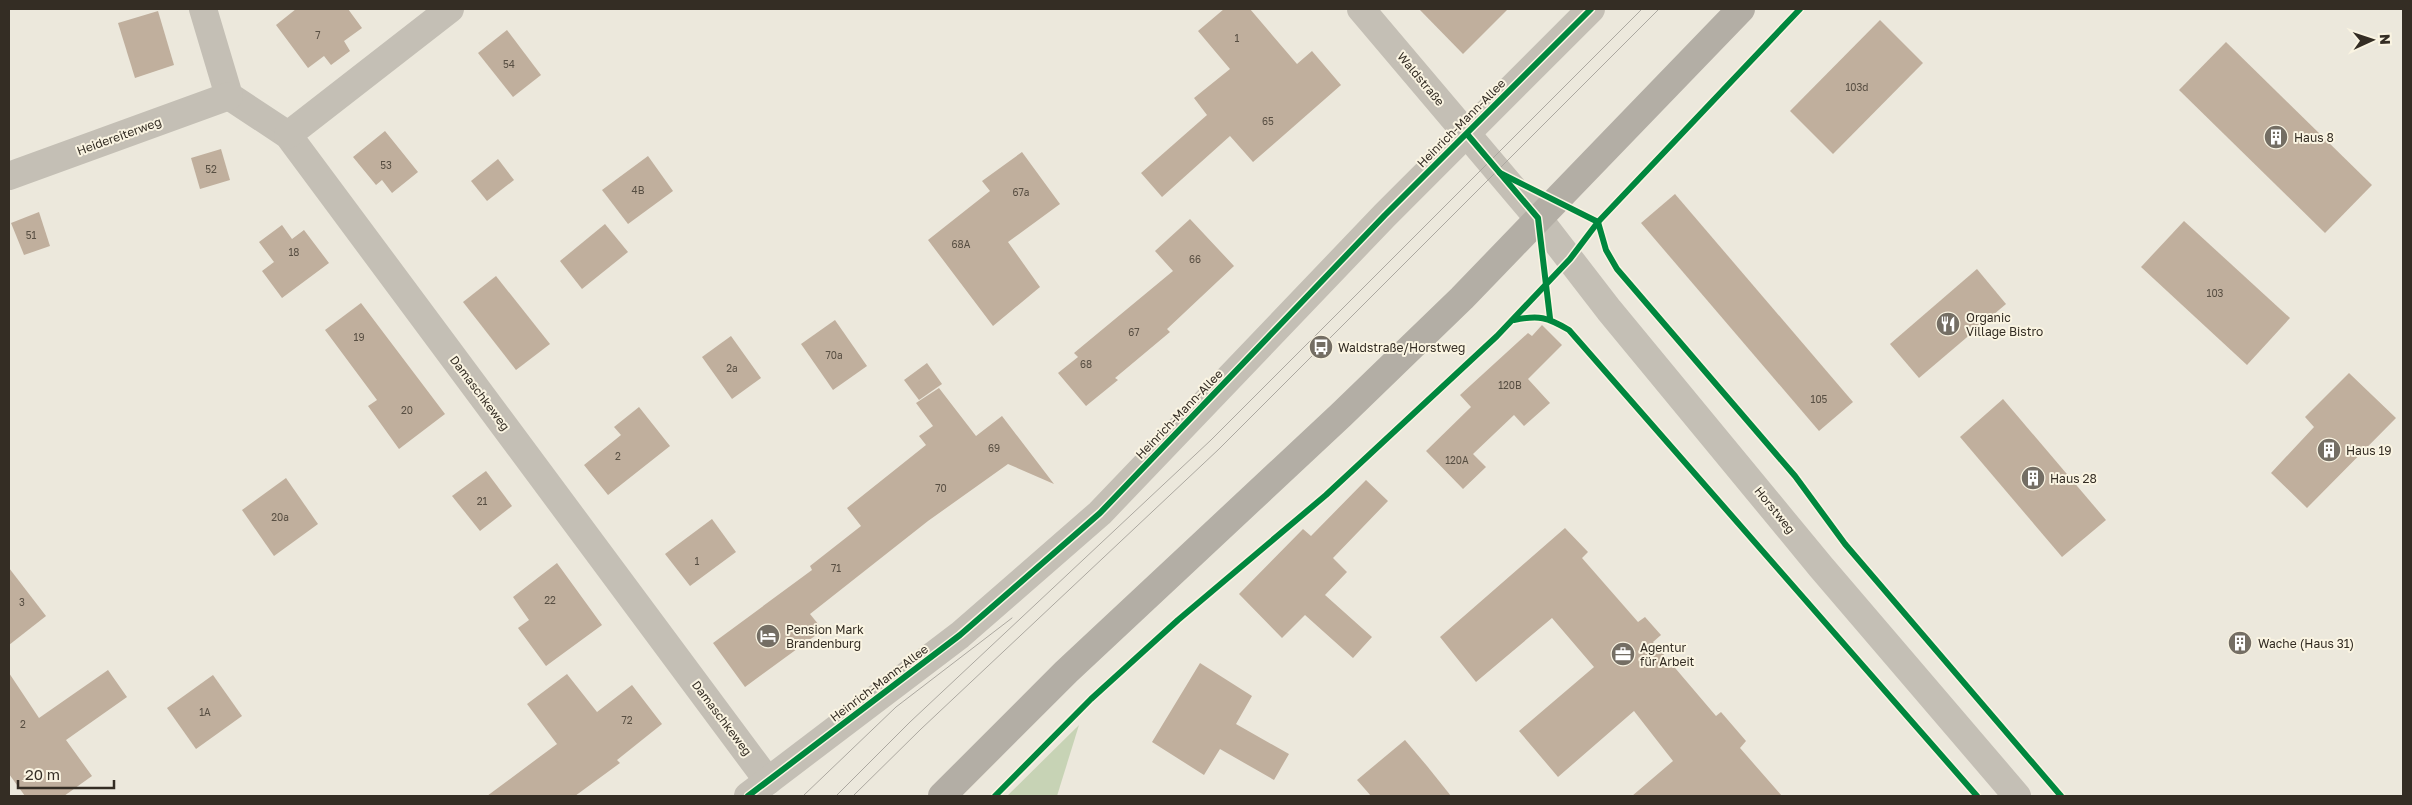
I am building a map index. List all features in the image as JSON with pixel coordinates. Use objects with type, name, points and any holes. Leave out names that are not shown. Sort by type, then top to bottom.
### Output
[{"type":"main road","points":[[942,796],[1066,672],[1327,428],[1462,298],[1740,9]]},
{"type":"street","points":[[203,9],[229,96]]},
{"type":"street","points":[[288,136],[450,9]]},
{"type":"street","name":"Waldstraße","points":[[1361,9],[1538,218]]},
{"type":"street","name":"Heinrich-Mann-Allee","points":[[758,789],[960,635],[1100,513],[1467,134],[1591,9]]},
{"type":"street","name":"Damaschkeweg","points":[[229,96],[288,136],[758,789]]},
{"type":"street","name":"Heidereiterweg","points":[[9,176],[229,96]]},
{"type":"street","name":"Horstweg","points":[[1538,218],[1609,310],[1821,567],[2017,796]]},
{"type":"green space","points":[[1079,725],[1057,796],[1007,796]]},
{"type":"building","points":[[296,9],[348,9],[362,28],[344,41],[350,51],[331,65],[324,56],[308,68],[276,25]]},
{"type":"building","points":[[1224,9],[1250,9],[1297,64],[1312,51],[1341,85],[1253,162],[1230,136],[1162,197],[1141,173],[1207,115],[1194,98],[1230,69],[1198,31]]},
{"type":"building","points":[[1419,9],[1508,9],[1463,54]]},
{"type":"building","points":[[158,11],[174,65],[135,78],[118,23]]},
{"type":"building","points":[[1880,20],[1923,63],[1833,154],[1790,111]]},
{"type":"building","points":[[507,30],[541,75],[513,97],[478,53]]},
{"type":"building","name":"Haus 8","points":[[2226,42],[2372,185],[2325,233],[2179,90]]},
{"type":"building","points":[[385,131],[418,172],[392,193],[382,180],[376,185],[353,157]]},
{"type":"building","points":[[221,149],[230,180],[200,189],[191,158]]},
{"type":"building","points":[[1022,152],[1060,204],[1008,242],[1040,287],[993,326],[928,240],[990,191],[982,181]]},
{"type":"building","points":[[648,156],[673,191],[628,224],[602,190]]},
{"type":"building","points":[[498,159],[514,180],[487,201],[471,181]]},
{"type":"building","points":[[1675,194],[1853,402],[1819,431],[1641,223]]},
{"type":"building","points":[[39,212],[50,246],[24,255],[11,223]]},
{"type":"building","points":[[1190,219],[1234,266],[1167,329],[1170,332],[1115,378],[1118,380],[1086,406],[1058,373],[1078,357],[1074,353],[1173,271],[1155,251]]},
{"type":"building","points":[[2184,221],[2290,318],[2247,365],[2141,267]]},
{"type":"building","points":[[605,224],[628,252],[582,289],[560,261]]},
{"type":"building","points":[[282,225],[292,239],[304,230],[329,263],[282,298],[262,271],[274,262],[259,242]]},
{"type":"building","name":"Organic Village Bistro","points":[[1977,269],[2006,304],[1919,378],[1890,344]]},
{"type":"building","points":[[496,276],[550,344],[516,370],[463,302]]},
{"type":"building","points":[[361,303],[445,414],[399,449],[368,406],[377,400],[325,330]]},
{"type":"building","points":[[835,320],[867,366],[833,390],[801,344]]},
{"type":"building","points":[[1542,325],[1562,345],[1528,379],[1550,403],[1524,426],[1514,415],[1473,454],[1486,467],[1463,489],[1426,451],[1471,407],[1460,395],[1528,333],[1532,336]]},
{"type":"building","points":[[731,336],[761,378],[732,399],[702,357]]},
{"type":"building","points":[[927,363],[942,384],[919,400],[904,380]]},
{"type":"building","name":"Haus 19","points":[[2349,373],[2396,418],[2307,508],[2271,473],[2314,427],[2305,417]]},
{"type":"building","points":[[939,388],[976,436],[1002,416],[1054,484],[1008,464],[928,521],[810,614],[823,630],[745,687],[713,643],[812,570],[810,566],[861,526],[847,508],[926,445],[919,436],[933,426],[916,403]]},
{"type":"building","name":"Haus 28","points":[[2003,399],[2106,520],[2062,557],[1960,437]]},
{"type":"building","points":[[639,407],[670,446],[608,495],[584,465],[621,435],[614,427]]},
{"type":"building","points":[[486,471],[512,506],[480,531],[452,496]]},
{"type":"building","points":[[286,478],[318,524],[274,556],[242,510]]},
{"type":"building","points":[[1366,480],[1388,501],[1333,558],[1347,572],[1325,595],[1372,637],[1353,658],[1305,615],[1282,638],[1239,594],[1303,529],[1311,536]]},
{"type":"building","points":[[712,519],[736,552],[690,586],[665,554]]},
{"type":"building","name":"Agentur für Arbeit","points":[[1565,528],[1588,552],[1582,558],[1638,622],[1645,617],[1661,635],[1653,642],[1716,716],[1721,712],[1746,741],[1740,748],[1782,796],[1632,796],[1673,761],[1634,711],[1558,777],[1519,731],[1594,667],[1552,618],[1476,682],[1440,637]]},
{"type":"building","points":[[557,563],[602,625],[546,666],[518,628],[529,620],[513,597]]},
{"type":"building","points":[[9,568],[46,616],[9,645]]},
{"type":"building","points":[[1200,663],[1252,696],[1236,724],[1289,754],[1274,780],[1220,749],[1204,775],[1152,742]]},
{"type":"building","points":[[108,670],[127,697],[66,740],[92,776],[64,796],[25,796],[9,774],[9,673],[39,718]]},
{"type":"building","points":[[567,674],[597,712],[632,685],[662,724],[617,760],[620,763],[575,796],[487,796],[557,744],[527,704]]},
{"type":"building","points":[[213,675],[242,716],[196,749],[167,708]]},
{"type":"building","points":[[1405,740],[1451,796],[1371,796],[1357,780]]},
{"type":"tram line","points":[[836,796],[910,722],[1211,440],[1642,9]]},
{"type":"tram line","points":[[853,796],[921,729],[1219,449],[1659,9]]},
{"type":"tram line","points":[[803,796],[896,707],[1012,618]]},
{"type":"cycle path","points":[[748,796],[960,635],[1100,513],[1385,215],[1591,9]]},
{"type":"cycle path","points":[[995,796],[1091,699],[1178,620],[1326,495],[1497,336],[1570,259],[1598,222],[1800,9]]},
{"type":"cycle path","points":[[1467,134],[1538,218],[1550,318]]},
{"type":"cycle path","points":[[1500,173],[1598,222],[1606,250],[1617,269],[1795,476],[1845,544],[2061,796]]},
{"type":"cycle path","points":[[1514,320],[1543,318],[1569,330],[1977,796]]},
{"type":"place","name":"Haus 8","points":[[2276,137]]},
{"type":"place","name":"Organic Village Bistro","points":[[1948,324]]},
{"type":"place","name":"Waldstraße/Horstweg","points":[[1321,347]]},
{"type":"place","name":"Haus 19","points":[[2329,450]]},
{"type":"place","name":"Haus 28","points":[[2033,478]]},
{"type":"place","name":"Pension Mark Brandenburg","points":[[768,636]]},
{"type":"place","name":"Wache (Haus 31)","points":[[2240,643]]},
{"type":"place","name":"Agentur für Arbeit","points":[[1623,654]]}]
